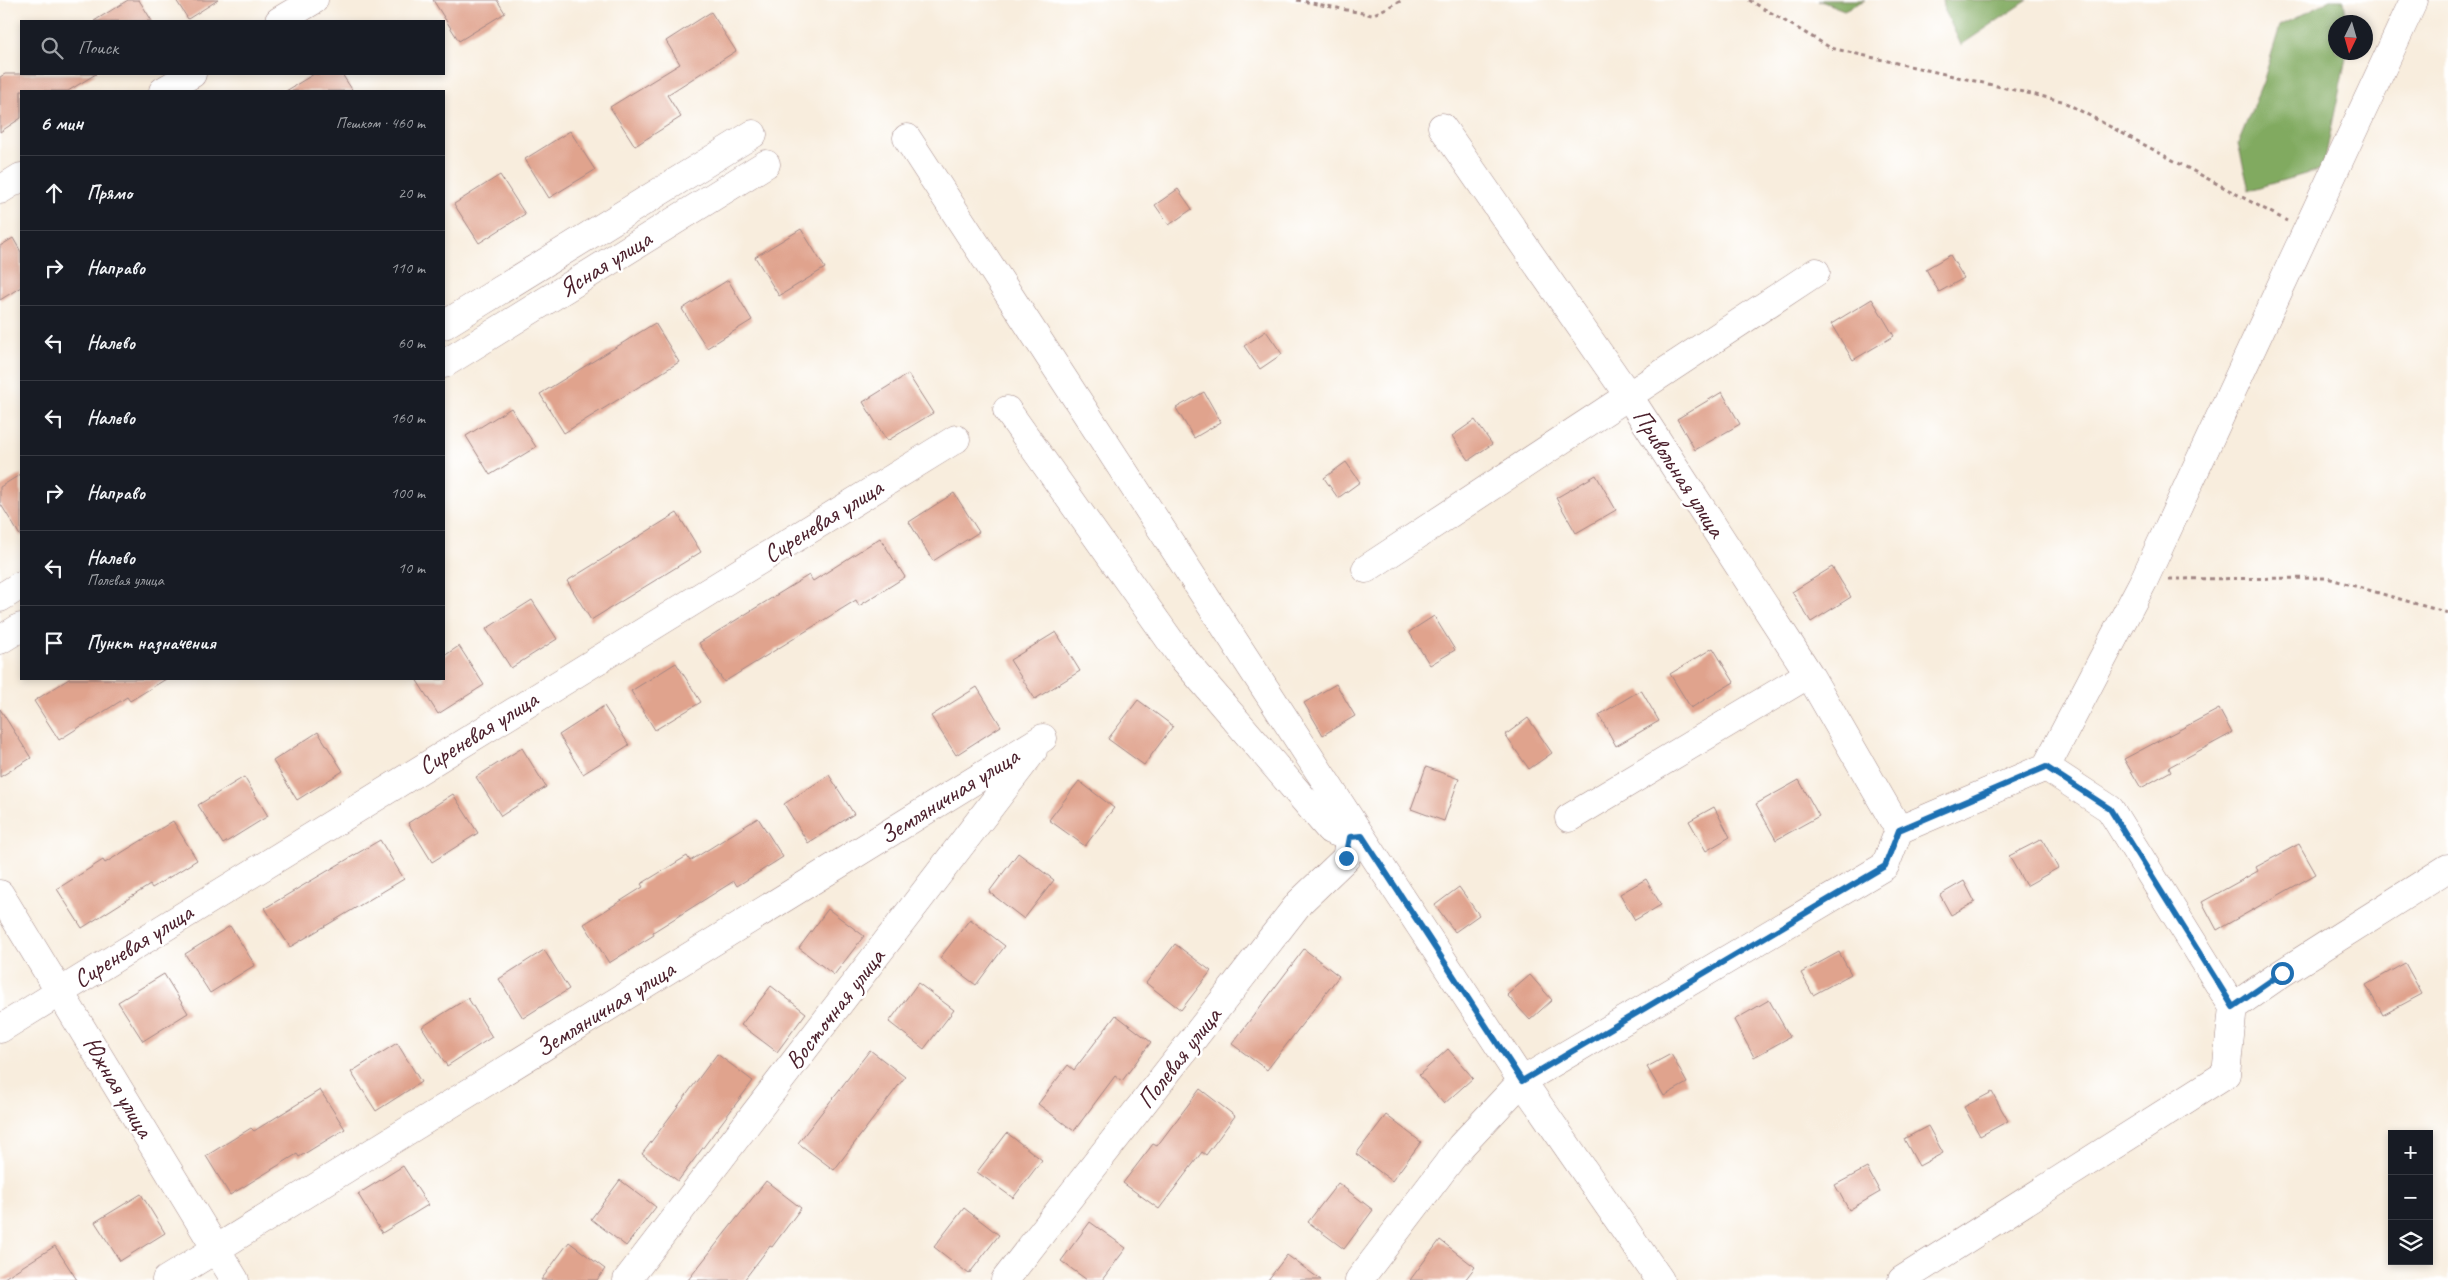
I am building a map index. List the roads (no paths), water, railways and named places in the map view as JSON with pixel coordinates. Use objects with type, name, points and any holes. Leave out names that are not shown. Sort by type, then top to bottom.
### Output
[{"type":"street","points":[[281,20],[314,0]]},
{"type":"street","points":[[1359,1280],[1461,1146],[1522,1081],[1885,866],[1899,830],[2046,767],[2144,580],[2414,0]]},
{"type":"street","points":[[166,90],[190,75]]},
{"type":"street","name":"Привольная улица","points":[[1442,127],[1628,395],[1809,674],[1899,830]]},
{"type":"street","name":"Ясная улица","points":[[445,324],[753,134]]},
{"type":"street","points":[[907,138],[1356,836],[1660,1280]]},
{"type":"street","name":"Ясная улица","points":[[445,363],[766,164]]},
{"type":"street","points":[[0,190],[20,178]]},
{"type":"street","points":[[1366,569],[1816,272]]},
{"type":"street","points":[[1007,410],[1181,656],[1330,830],[1356,836]]},
{"type":"street","name":"Сиреневая улица","points":[[0,1029],[956,438]]},
{"type":"street","points":[[0,598],[20,586]]},
{"type":"street","points":[[0,640],[20,627]]},
{"type":"street","points":[[1569,818],[1809,674]]},
{"type":"street","name":"Земляничная улица","points":[[166,1280],[1044,738]]},
{"type":"street","name":"Восточная улица","points":[[627,1280],[1044,738]]},
{"type":"street","points":[[1902,1280],[2226,1074],[2233,1007],[2110,809],[2046,767]]},
{"type":"street","name":"Полевая улица","points":[[1005,1280],[1300,902],[1346,858],[1356,836]]},
{"type":"street","points":[[2233,1007],[2282,973],[2448,868]]},
{"type":"street","name":"Южная улица","points":[[0,894],[235,1280]]}]
